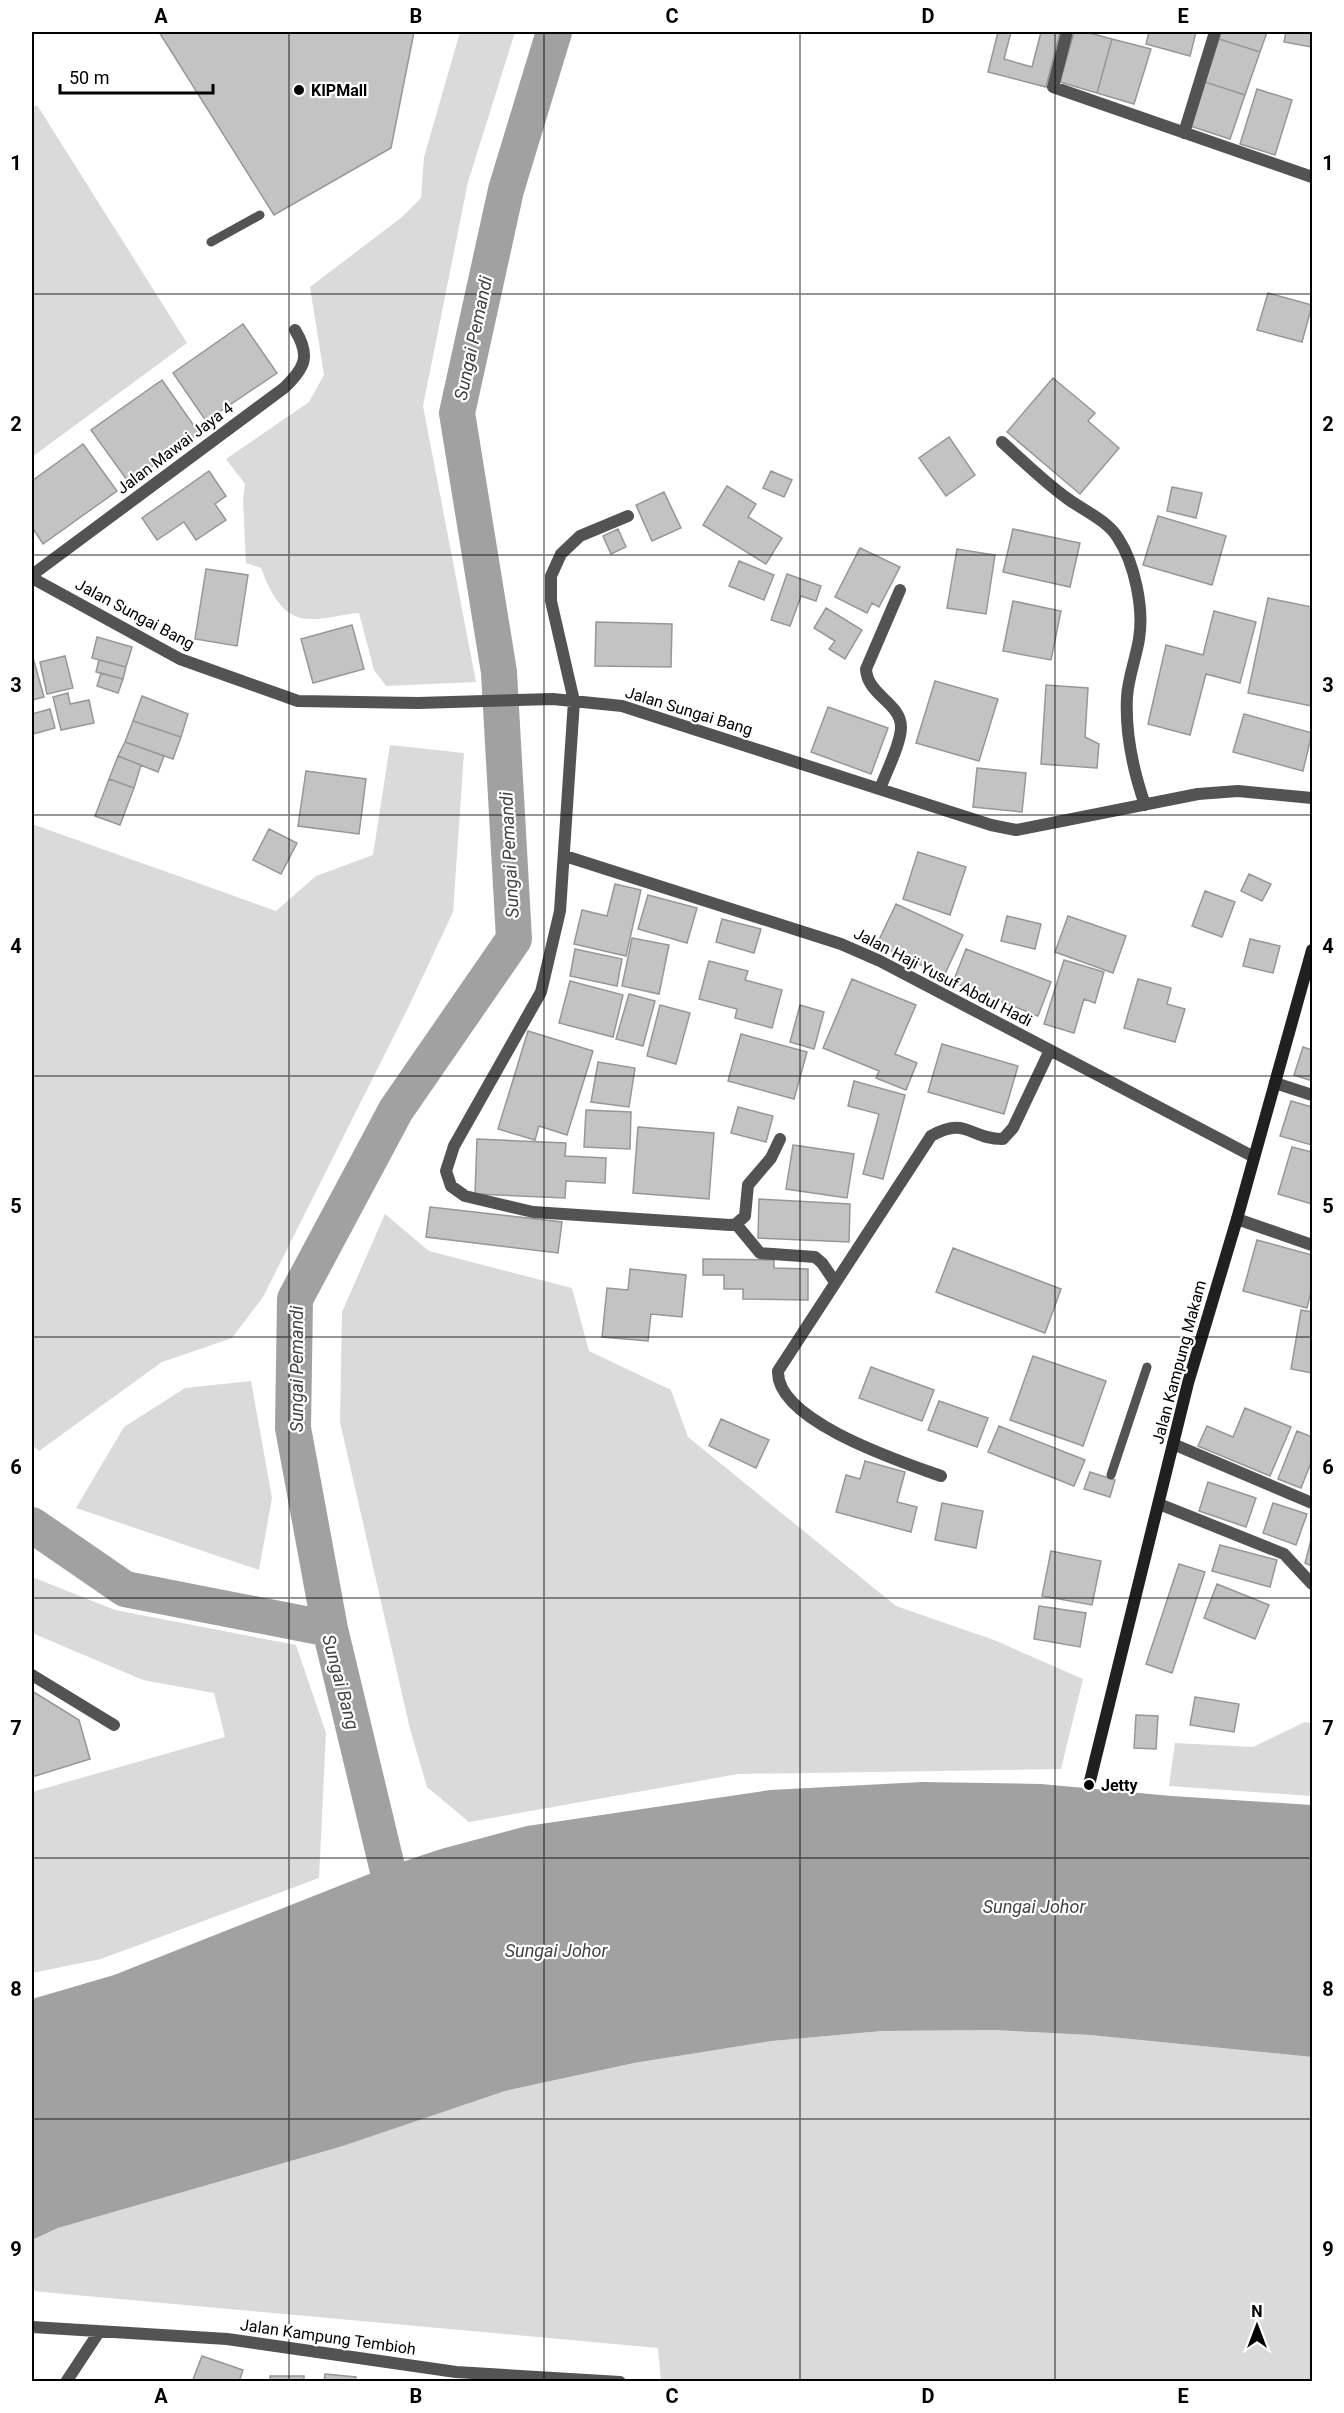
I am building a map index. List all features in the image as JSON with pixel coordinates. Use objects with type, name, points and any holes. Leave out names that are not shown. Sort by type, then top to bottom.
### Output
[{"type":"street","points":[[1066,32],[1053,87],[1312,177]]},
{"type":"street","points":[[1184,133],[1215,32]]},
{"type":"street","name":"Jalan Mawai Jaya 4","points":[[32,577],[284,388],[298,374],[303,364],[303,346],[295,330]]},
{"type":"street","points":[[1002,442],[1059,492],[1118,536],[1124,551],[1137,585],[1141,611],[1140,638],[1127,696],[1127,722],[1133,770],[1145,805]]},
{"type":"street","points":[[628,516],[580,536],[561,554],[551,576],[551,601],[574,701],[560,911],[542,992],[454,1146],[446,1171],[451,1186],[465,1196],[533,1212],[736,1224],[745,1216],[748,1185],[771,1158],[780,1139]]},
{"type":"street","name":"Jalan Sungai Bang","points":[[32,577],[180,659],[298,701],[418,703],[553,699],[622,706],[991,825],[1016,830],[1198,794],[1238,790],[1312,798]]},
{"type":"street","points":[[880,789],[900,736],[901,722],[894,710],[869,683],[866,669],[900,591]]},
{"type":"street","name":"Jalan Haji Yusuf Abdul Hadi","points":[[565,856],[841,944],[880,961],[1254,1157]]},
{"type":"street","name":"Jalan Kampung Makam","points":[[1089,1785],[1188,1383],[1237,1219],[1312,950]]},
{"type":"street","points":[[941,1476],[861,1447],[823,1426],[800,1407],[780,1385],[778,1371],[931,1136],[947,1127],[962,1127],[990,1139],[1003,1139],[1013,1128],[1050,1050]]},
{"type":"street","points":[[1275,1083],[1312,1095]]},
{"type":"street","points":[[1237,1219],[1312,1245]]},
{"type":"street","points":[[736,1224],[753,1247],[760,1252],[815,1257],[835,1282]]},
{"type":"street","points":[[1173,1444],[1312,1503]]},
{"type":"street","points":[[1159,1504],[1284,1554],[1312,1584]]},
{"type":"street","points":[[32,1675],[114,1725]]},
{"type":"street","name":"Jalan Kampung Tembioh","points":[[32,2327],[227,2339],[457,2377],[620,2382]]},
{"type":"street","points":[[66,2382],[99,2332]]},
{"type":"lane","points":[[211,242],[260,215]]},
{"type":"lane","points":[[1111,1474],[1148,1367]]},
{"type":"shaded area","points":[[460,32],[515,32],[468,182],[423,406],[476,682],[386,686],[374,670],[359,613],[321,619],[308,619],[290,614],[277,601],[261,568],[246,563],[243,500],[245,484],[226,459],[309,402],[324,375],[310,287],[402,217],[421,198],[424,157]]},
{"type":"shaded area","points":[[37,105],[187,343],[32,457],[32,108]]},
{"type":"shaded area","points":[[390,745],[464,753],[453,912],[409,1006],[263,1297],[232,1338],[162,1362],[39,1451],[32,1445],[32,824],[276,911],[316,876],[373,855]]},
{"type":"shaded area","points":[[385,1214],[429,1251],[572,1288],[589,1351],[671,1390],[688,1437],[896,1606],[994,1640],[1083,1679],[1061,1769],[738,1774],[469,1822],[427,1787],[410,1729],[340,1422],[342,1312]]},
{"type":"shaded area","points":[[251,1381],[272,1498],[259,1570],[76,1508],[124,1427],[185,1388]]},
{"type":"shaded area","points":[[32,1577],[115,1610],[296,1645],[326,1733],[319,1878],[101,1959],[32,1973],[32,1792],[225,1737],[214,1693],[143,1680],[32,1633]]},
{"type":"shaded area","points":[[1305,1722],[1312,1723],[1312,1796],[1169,1786],[1175,1743],[1253,1747]]},
{"type":"shaded area","points":[[993,2030],[1090,2035],[1312,2057],[1312,2381],[661,2381],[658,2348],[32,2291],[32,2240],[58,2228],[343,2146],[505,2091],[634,2063],[772,2041],[882,2031]]},
{"type":"water","name":"Sungai Johor","points":[[922,1782],[1041,1784],[1172,1796],[1312,1805],[1312,2057],[1090,2035],[993,2030],[882,2031],[772,2041],[634,2063],[505,2091],[343,2146],[58,2228],[32,2240],[32,1999],[114,1975],[387,1867],[441,1849],[527,1826],[770,1790]]},
{"type":"building","name":"KIPMall","points":[[159,32],[414,32],[391,148],[274,215]]},
{"type":"building","points":[[998,32],[1011,32],[1004,59],[1032,67],[1041,32],[1060,32],[1046,87],[988,72]]},
{"type":"building","points":[[1074,32],[1086,32],[1112,39],[1097,93],[1060,82]]},
{"type":"building","points":[[1149,32],[1196,32],[1190,56],[1146,44]]},
{"type":"building","points":[[1221,32],[1267,32],[1260,52],[1219,39]]},
{"type":"building","points":[[1286,32],[1312,32],[1312,47],[1284,42]]},
{"type":"building","points":[[1112,39],[1151,49],[1134,104],[1097,93]]},
{"type":"building","points":[[1219,39],[1260,52],[1245,95],[1205,82]]},
{"type":"building","points":[[1205,82],[1245,95],[1230,139],[1190,126]]},
{"type":"building","points":[[1257,89],[1292,100],[1275,155],[1240,144]]},
{"type":"building","points":[[1268,293],[1312,305],[1302,342],[1257,330]]},
{"type":"building","points":[[243,324],[277,373],[206,421],[173,373]]},
{"type":"building","points":[[1053,378],[1095,413],[1088,421],[1119,448],[1080,494],[1007,432]]},
{"type":"building","points":[[162,380],[199,433],[129,483],[91,430]]},
{"type":"building","points":[[949,437],[975,475],[946,496],[919,458]]},
{"type":"building","points":[[83,444],[117,491],[43,544],[32,527],[32,481]]},
{"type":"building","points":[[209,471],[226,496],[215,504],[226,520],[196,540],[184,522],[157,540],[142,518]]},
{"type":"building","points":[[771,471],[792,480],[784,497],[763,488]]},
{"type":"building","points":[[727,486],[756,504],[748,517],[782,538],[766,564],[703,525]]},
{"type":"building","points":[[1172,487],[1202,493],[1196,518],[1167,511]]},
{"type":"building","points":[[664,492],[681,528],[652,541],[636,505]]},
{"type":"building","points":[[1158,516],[1226,536],[1212,585],[1143,565]]},
{"type":"building","points":[[618,529],[626,547],[611,554],[603,536]]},
{"type":"building","points":[[1013,529],[1080,543],[1070,587],[1003,572]]},
{"type":"building","points":[[860,548],[900,567],[879,607],[872,603],[867,613],[835,597]]},
{"type":"building","points":[[957,549],[995,555],[986,614],[947,608]]},
{"type":"building","points":[[739,561],[774,575],[764,600],[729,586]]},
{"type":"building","points":[[206,569],[248,575],[237,646],[195,639]]},
{"type":"building","points":[[787,574],[821,586],[816,601],[801,596],[790,626],[771,620]]},
{"type":"building","points":[[1268,598],[1312,607],[1312,706],[1248,693]]},
{"type":"building","points":[[1013,601],[1061,611],[1051,660],[1003,651]]},
{"type":"building","points":[[826,608],[862,630],[845,659],[829,649],[835,641],[814,628]]},
{"type":"building","points":[[1214,611],[1256,622],[1240,683],[1206,674],[1190,735],[1148,724],[1166,645],[1203,655]]},
{"type":"building","points":[[596,622],[672,624],[671,667],[595,666]]},
{"type":"building","points":[[352,625],[364,669],[313,683],[301,639]]},
{"type":"building","points":[[97,637],[132,647],[126,667],[92,658]]},
{"type":"building","points":[[32,654],[44,697],[32,700]]},
{"type":"building","points":[[65,656],[73,688],[47,694],[40,662]]},
{"type":"building","points":[[99,660],[126,667],[123,679],[96,672]]},
{"type":"building","points":[[101,673],[123,679],[118,693],[97,686]]},
{"type":"building","points":[[935,681],[998,699],[979,761],[916,743]]},
{"type":"building","points":[[1046,685],[1088,688],[1085,737],[1099,744],[1097,768],[1041,764]]},
{"type":"building","points":[[68,693],[70,704],[89,700],[94,723],[61,730],[53,697]]},
{"type":"building","points":[[142,696],[188,714],[181,737],[133,721]]},
{"type":"building","points":[[828,707],[888,728],[871,774],[811,752]]},
{"type":"building","points":[[50,709],[55,728],[33,734],[32,714]]},
{"type":"building","points":[[1244,714],[1312,733],[1303,771],[1233,752]]},
{"type":"building","points":[[133,721],[181,737],[173,759],[125,742]]},
{"type":"building","points":[[125,742],[164,756],[158,772],[118,756]]},
{"type":"building","points":[[118,756],[141,765],[134,788],[109,779]]},
{"type":"building","points":[[977,768],[1026,773],[1022,812],[973,807]]},
{"type":"building","points":[[306,771],[366,779],[359,834],[298,826]]},
{"type":"building","points":[[109,779],[134,788],[120,825],[95,816]]},
{"type":"building","points":[[269,829],[297,843],[281,874],[253,860]]},
{"type":"building","points":[[918,852],[966,867],[950,915],[903,899]]},
{"type":"building","points":[[1249,874],[1271,884],[1262,901],[1241,891]]},
{"type":"building","points":[[615,884],[641,890],[626,956],[574,944],[582,910],[607,916]]},
{"type":"building","points":[[1205,891],[1235,902],[1222,937],[1192,926]]},
{"type":"building","points":[[648,895],[697,908],[687,943],[638,929]]},
{"type":"building","points":[[896,904],[963,935],[944,976],[877,944]]},
{"type":"building","points":[[1007,916],[1041,924],[1035,949],[1001,941]]},
{"type":"building","points":[[1068,916],[1126,936],[1113,973],[1055,952]]},
{"type":"building","points":[[722,919],[761,929],[754,953],[716,942]]},
{"type":"building","points":[[632,938],[669,945],[659,994],[622,986]]},
{"type":"building","points":[[1250,939],[1280,946],[1273,973],[1243,966]]},
{"type":"building","points":[[575,949],[622,959],[617,986],[570,976]]},
{"type":"building","points":[[966,949],[1051,982],[1038,1016],[953,982]]},
{"type":"building","points":[[1064,960],[1104,972],[1095,1003],[1084,999],[1074,1033],[1044,1024]]},
{"type":"building","points":[[709,961],[748,971],[745,980],[782,990],[772,1028],[735,1018],[737,1009],[699,999]]},
{"type":"building","points":[[852,979],[916,1005],[895,1054],[917,1063],[906,1090],[876,1078],[879,1071],[823,1048]]},
{"type":"building","points":[[1138,979],[1171,988],[1167,1004],[1185,1009],[1175,1042],[1124,1028]]},
{"type":"building","points":[[570,981],[623,995],[613,1037],[559,1023]]},
{"type":"building","points":[[629,994],[655,1001],[643,1046],[616,1039]]},
{"type":"building","points":[[660,1005],[690,1013],[676,1064],[647,1056]]},
{"type":"building","points":[[800,1005],[824,1012],[814,1049],[790,1042]]},
{"type":"building","points":[[528,1031],[593,1051],[567,1135],[539,1126],[535,1140],[498,1129]]},
{"type":"building","points":[[741,1034],[807,1052],[794,1099],[728,1081]]},
{"type":"building","points":[[942,1044],[1018,1066],[1004,1114],[928,1092]]},
{"type":"building","points":[[1303,1047],[1312,1050],[1312,1081],[1294,1075]]},
{"type":"building","points":[[598,1062],[635,1068],[629,1107],[591,1102]]},
{"type":"building","points":[[854,1081],[905,1095],[883,1179],[863,1174],[879,1114],[848,1106]]},
{"type":"building","points":[[1291,1101],[1312,1107],[1312,1145],[1280,1136]]},
{"type":"building","points":[[738,1107],[773,1116],[766,1142],[731,1133]]},
{"type":"building","points":[[586,1110],[631,1112],[630,1149],[584,1147]]},
{"type":"building","points":[[638,1127],[714,1133],[709,1199],[633,1193]]},
{"type":"building","points":[[477,1139],[566,1143],[565,1156],[606,1158],[605,1183],[566,1181],[565,1198],[475,1194]]},
{"type":"building","points":[[793,1145],[854,1154],[847,1198],[786,1189]]},
{"type":"building","points":[[1292,1147],[1312,1152],[1312,1204],[1278,1194]]},
{"type":"building","points":[[759,1199],[850,1204],[849,1242],[758,1238]]},
{"type":"building","points":[[430,1207],[562,1222],[558,1253],[426,1237]]},
{"type":"building","points":[[1257,1240],[1312,1255],[1312,1287],[1307,1308],[1243,1291]]},
{"type":"building","points":[[953,1248],[1061,1289],[1045,1333],[936,1292]]},
{"type":"building","points":[[703,1259],[774,1260],[774,1268],[808,1269],[808,1300],[743,1299],[743,1289],[724,1289],[724,1275],[703,1275]]},
{"type":"building","points":[[630,1269],[686,1275],[682,1317],[651,1314],[648,1341],[602,1337],[607,1288],[628,1290]]},
{"type":"building","points":[[1301,1310],[1312,1312],[1312,1373],[1291,1369]]},
{"type":"building","points":[[1033,1356],[1106,1381],[1083,1446],[1010,1420]]},
{"type":"building","points":[[871,1367],[934,1390],[922,1421],[859,1398]]},
{"type":"building","points":[[939,1401],[988,1418],[977,1447],[928,1430]]},
{"type":"building","points":[[1245,1408],[1291,1427],[1270,1476],[1198,1446],[1207,1426],[1233,1437]]},
{"type":"building","points":[[721,1419],[769,1440],[756,1468],[709,1446]]},
{"type":"building","points":[[999,1426],[1085,1460],[1074,1486],[988,1452]]},
{"type":"building","points":[[1297,1431],[1312,1437],[1312,1460],[1301,1488],[1278,1479]]},
{"type":"building","points":[[865,1461],[905,1472],[897,1502],[917,1507],[911,1532],[836,1512],[846,1475],[860,1479]]},
{"type":"building","points":[[1090,1472],[1115,1480],[1110,1497],[1084,1489]]},
{"type":"building","points":[[1208,1482],[1256,1498],[1246,1527],[1199,1511]]},
{"type":"building","points":[[942,1503],[983,1511],[976,1548],[935,1540]]},
{"type":"building","points":[[1273,1503],[1307,1514],[1296,1545],[1263,1533]]},
{"type":"building","points":[[1312,1536],[1312,1566],[1305,1563]]},
{"type":"building","points":[[1220,1545],[1277,1560],[1270,1587],[1212,1571]]},
{"type":"building","points":[[1051,1551],[1101,1561],[1092,1605],[1042,1596]]},
{"type":"building","points":[[1179,1564],[1205,1572],[1172,1673],[1146,1664]]},
{"type":"building","points":[[1217,1584],[1269,1605],[1255,1639],[1204,1618]]},
{"type":"building","points":[[1039,1606],[1086,1613],[1080,1647],[1034,1639]]},
{"type":"building","points":[[32,1691],[79,1720],[90,1759],[32,1777]]},
{"type":"building","points":[[1195,1697],[1239,1704],[1234,1732],[1190,1725]]},
{"type":"building","points":[[1136,1715],[1158,1716],[1156,1749],[1134,1748]]},
{"type":"building","points":[[202,2356],[243,2370],[239,2382],[192,2382]]},
{"type":"building","points":[[325,2374],[356,2377],[355,2382],[324,2382]]},
{"type":"building","points":[[270,2376],[304,2376],[304,2382],[270,2382]]},
{"type":"waterway","name":"Sungai Pemandi","points":[[330,1629],[293,1428],[295,1299],[396,1110],[514,939],[499,672],[457,413],[506,190],[554,32]]},
{"type":"waterway","name":"Sungai Bang","points":[[32,1525],[125,1589],[330,1629],[387,1867],[408,1912]]},
{"type":"place","name":"KIPMall","points":[[299,90]]},
{"type":"place","name":"Jetty","points":[[1089,1785]]}]
